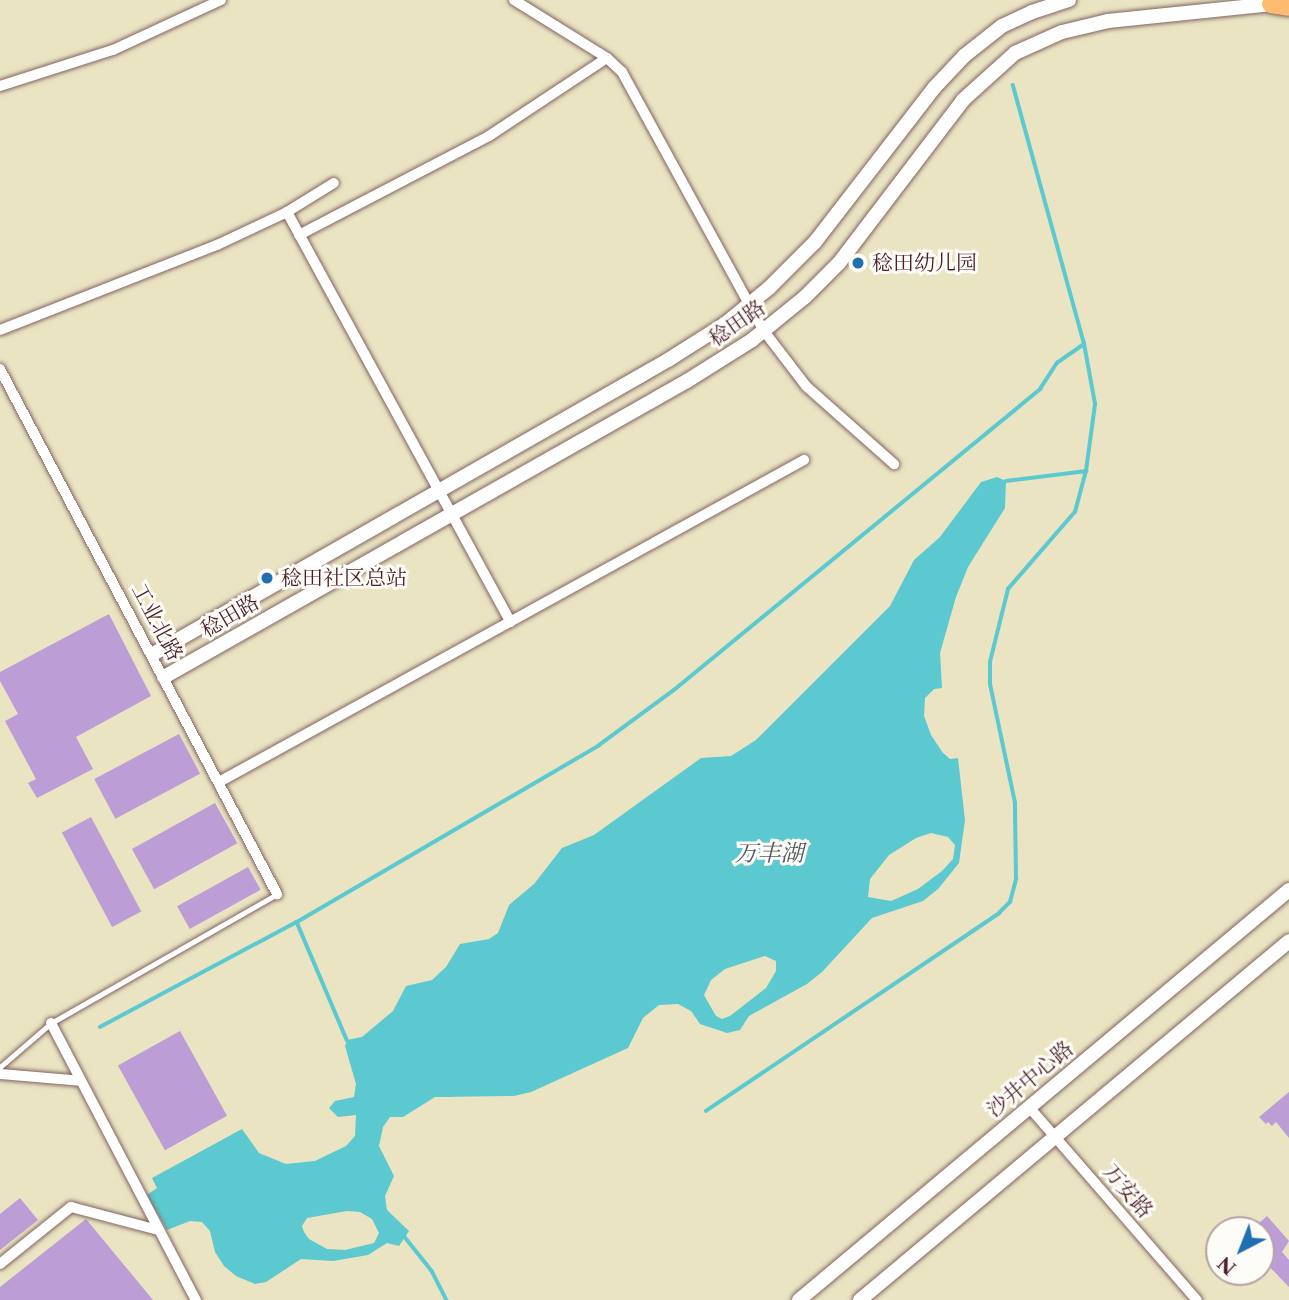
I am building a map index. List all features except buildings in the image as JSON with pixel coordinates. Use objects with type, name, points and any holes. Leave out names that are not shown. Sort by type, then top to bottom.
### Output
[{"type":"main road","points":[[1271,4],[1289,8]]},
{"type":"street","points":[[0,86],[113,50],[222,0]]},
{"type":"street","points":[[514,0],[607,58],[622,72],[764,331],[813,393],[894,464]]},
{"type":"street","name":"稔田路","points":[[153,654],[668,360],[748,306],[785,274],[831,225],[934,88],[964,56],[988,34],[1017,18],[1069,0]]},
{"type":"street","name":"稔田路","points":[[164,677],[703,372],[764,331],[839,263],[963,100],[988,74],[1014,53],[1044,38],[1083,26],[1158,14],[1289,2]]},
{"type":"street","points":[[299,235],[489,135],[607,58]]},
{"type":"street","points":[[0,330],[217,245],[287,212],[334,183]]},
{"type":"street","points":[[287,212],[511,622]]},
{"type":"street","name":"工业北路","points":[[0,369],[153,654],[277,894]]},
{"type":"street","points":[[219,782],[804,460]]},
{"type":"street","name":"沙井中心路","points":[[799,1300],[1289,890]]},
{"type":"street","points":[[860,1300],[1289,941]]},
{"type":"street","points":[[51,1023],[196,1300]]},
{"type":"street","points":[[0,1074],[81,1081]]},
{"type":"street","name":"万安路","points":[[1029,1107],[1197,1300]]},
{"type":"street","points":[[0,1264],[71,1207],[158,1230]]},
{"type":"lane","points":[[0,1067],[51,1023],[277,894]]},
{"type":"water","name":"万丰湖","points":[[997,477],[1006,481],[1005,508],[968,567],[956,597],[940,653],[942,688],[934,689],[925,698],[924,716],[931,735],[950,759],[958,758],[965,820],[959,863],[938,889],[923,901],[872,918],[822,972],[807,984],[749,1016],[740,1030],[727,1033],[700,1024],[691,1011],[678,1004],[659,1005],[643,1018],[628,1048],[531,1092],[514,1096],[435,1097],[403,1117],[390,1117],[383,1127],[379,1146],[394,1176],[385,1196],[387,1210],[409,1231],[399,1246],[387,1243],[368,1255],[333,1261],[301,1259],[266,1282],[255,1284],[236,1276],[224,1266],[215,1252],[210,1231],[202,1222],[190,1221],[167,1230],[147,1195],[157,1188],[152,1178],[242,1129],[259,1153],[286,1164],[315,1161],[346,1146],[355,1136],[356,1115],[338,1117],[329,1108],[335,1101],[354,1097],[356,1084],[345,1046],[347,1040],[362,1037],[393,1011],[406,986],[432,980],[446,967],[460,944],[489,939],[498,933],[509,905],[534,884],[562,848],[594,835],[701,758],[731,756],[756,740],[890,606],[914,560],[940,537],[981,482]],"holes":[[[931,833],[948,837],[955,845],[953,859],[942,871],[918,889],[891,901],[868,897],[870,879],[889,855],[916,838]],[[765,956],[776,961],[776,971],[766,988],[730,1016],[722,1019],[716,1016],[704,995],[711,980],[725,969]],[[347,1211],[360,1212],[372,1219],[379,1233],[374,1243],[345,1250],[327,1249],[309,1239],[304,1232],[302,1226],[307,1218]]]},
{"type":"waterway","points":[[706,1111],[999,913],[1010,902],[1016,879],[1015,803],[990,684],[990,662],[1008,589],[1075,512],[1086,471],[1095,404],[1084,344],[1013,86]]},
{"type":"waterway","points":[[100,1027],[297,922],[598,746],[674,690],[1040,389],[1057,363],[1084,344]]},
{"type":"waterway","points":[[1006,481],[1086,471]]},
{"type":"waterway","points":[[297,922],[347,1040]]},
{"type":"waterway","points":[[405,1237],[432,1271],[447,1300]]},
{"type":"place","name":"稔田幼儿园","points":[[858,263]]},
{"type":"place","name":"稔田社区总站","points":[[267,578]]}]
